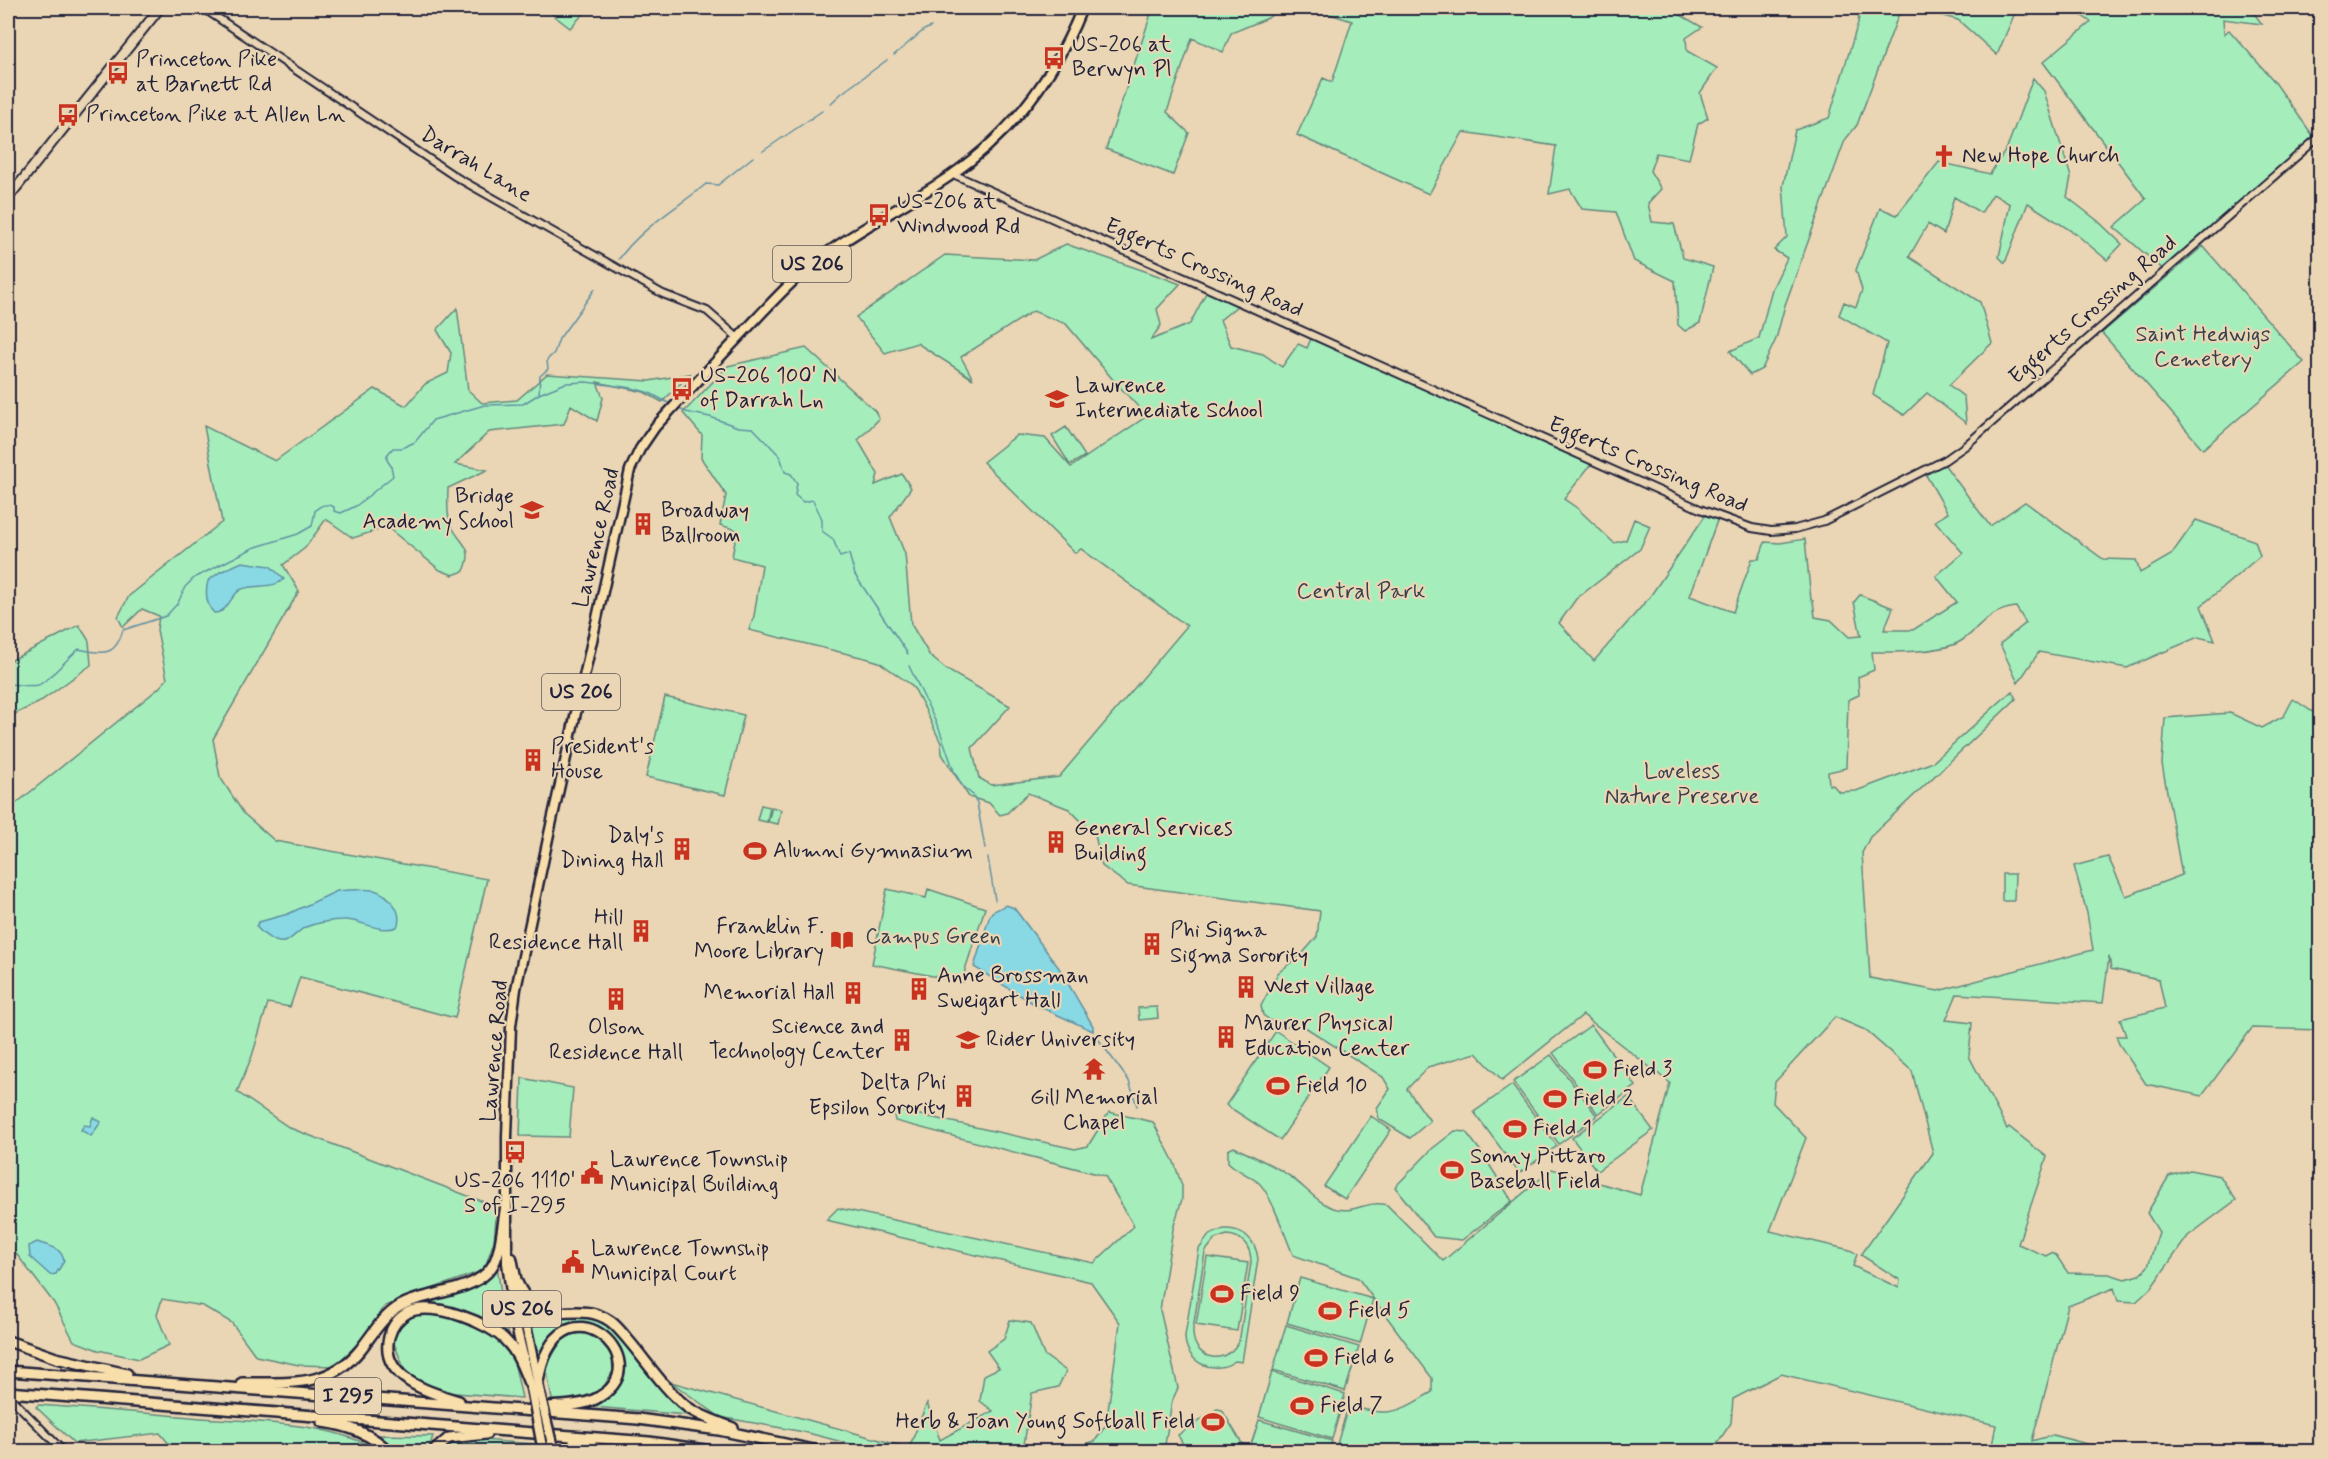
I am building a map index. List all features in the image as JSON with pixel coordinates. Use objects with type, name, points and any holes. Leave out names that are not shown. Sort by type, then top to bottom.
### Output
[{"type":"highway","points":[[189,1384],[301,1382],[321,1378],[338,1371],[353,1359],[386,1317],[399,1306],[470,1285],[483,1277],[493,1266],[499,1252],[506,1205]]},
{"type":"highway","points":[[516,1280],[526,1300],[537,1308],[549,1312],[587,1313],[609,1320],[686,1406],[708,1419],[752,1436]]},
{"type":"highway","points":[[506,1408],[441,1396],[409,1382],[398,1372],[390,1357],[388,1340],[394,1326],[410,1312],[427,1309],[458,1316],[486,1327],[501,1336],[512,1348],[533,1383]]},
{"type":"highway","points":[[527,1410],[586,1402],[600,1397],[610,1388],[616,1377],[618,1362],[615,1347],[606,1337],[593,1330],[582,1328],[566,1332],[549,1346],[533,1383]]},
{"type":"highway","points":[[8,1341],[80,1364],[174,1383]]},
{"type":"highway","name":"I 295","points":[[8,1371],[655,1421],[752,1436],[823,1452]]},
{"type":"highway","name":"I 295","points":[[8,1394],[23,1393],[650,1442],[719,1452]]},
{"type":"highway","points":[[209,1407],[346,1426],[367,1435],[389,1452]]},
{"type":"highway","points":[[433,1452],[443,1442],[456,1436],[522,1432]]},
{"type":"highway","points":[[546,1434],[611,1452]]},
{"type":"main road","points":[[8,198],[159,8]]},
{"type":"main road","name":"Lawrence Road","points":[[554,1452],[514,1313],[507,1263],[507,1098],[511,1026],[526,944],[625,488],[640,449],[655,427],[790,284],[817,260],[953,174],[989,146],[1034,97],[1057,62],[1082,8]]},
{"type":"main road","name":"Lawrence Road","points":[[507,1225],[533,1383]]},
{"type":"main road","name":"Lawrence Road","points":[[536,1393],[543,1452]]},
{"type":"street","name":"Darrah Lane","points":[[204,8],[456,177],[663,294],[707,310],[738,338]]},
{"type":"street","name":"Eggerts Crossing Road","points":[[953,174],[1700,509],[1752,528],[1785,531],[1824,521],[1955,454],[2320,136]]},
{"type":"street","points":[[8,1394],[64,1452]]},
{"type":"green space","points":[[544,8],[589,8],[570,28]]},
{"type":"green space","points":[[1149,8],[1279,8],[1268,18],[1231,33],[1223,52],[1192,38],[1167,112],[1189,133],[1173,175],[1106,149],[1150,17]]},
{"type":"green space","points":[[1310,8],[1677,8],[1677,13],[1702,27],[1686,38],[1687,51],[1717,68],[1700,93],[1708,118],[1698,124],[1689,159],[1656,153],[1650,171],[1661,189],[1648,203],[1652,222],[1674,224],[1683,258],[1713,267],[1700,323],[1685,331],[1678,325],[1675,281],[1634,261],[1616,212],[1582,209],[1570,189],[1549,194],[1556,146],[1463,132],[1429,194],[1297,135],[1323,78],[1332,82],[1352,21]]},
{"type":"green space","points":[[1860,8],[1901,8],[1857,125],[1845,140],[1785,305],[1776,339],[1762,369],[1750,375],[1730,351],[1759,338],[1772,289],[1787,258],[1774,250],[1787,237],[1783,186],[1795,130],[1829,118],[1858,23]]},
{"type":"green space","points":[[1914,8],[2017,8],[1997,55],[1958,20]]},
{"type":"green space","points":[[2070,8],[2250,8],[2262,24],[2223,19],[2224,34],[2229,30],[2274,81],[2316,140],[2165,271],[2114,227],[2146,199],[2043,62],[2091,22]]},
{"type":"green space","points":[[2033,78],[2044,91],[2071,177],[2067,197],[2098,221],[2122,244],[2107,260],[2076,234],[2028,203],[2005,263],[1999,257],[2010,204],[1993,194],[1981,213],[1954,197],[1944,234],[1928,224],[1909,257],[1980,302],[1992,343],[1949,385],[1964,397],[1966,423],[1927,393],[1904,415],[1873,395],[1887,343],[1839,315],[1844,302],[1856,307],[1862,290],[1856,270],[1880,208],[1897,215],[1939,162],[1990,174],[2007,148]]},
{"type":"green space","points":[[1066,244],[1180,284],[1157,309],[1161,325],[1151,340],[1190,324],[1209,287],[1242,302],[1220,320],[1231,346],[1263,354],[1282,367],[1298,344],[1307,348],[1313,334],[1595,459],[1564,499],[1577,508],[1614,543],[1626,540],[1634,519],[1650,526],[1640,549],[1576,599],[1559,623],[1594,661],[1649,598],[1709,510],[1719,515],[1690,596],[1733,612],[1752,559],[1759,559],[1765,542],[1780,543],[1805,539],[1811,600],[1815,617],[1831,620],[1849,637],[1861,636],[1854,602],[1860,595],[1893,608],[1884,630],[1913,630],[1957,602],[1936,576],[1963,553],[1935,521],[1948,513],[1923,470],[1941,460],[1990,526],[2025,502],[2103,559],[2136,560],[2140,573],[2171,555],[2196,520],[2255,541],[2260,556],[2201,606],[2215,641],[2198,637],[2127,668],[2039,652],[2018,683],[2000,644],[2026,623],[2016,607],[1991,616],[1953,645],[1918,651],[1872,652],[1874,670],[1858,677],[1859,695],[1848,700],[1846,768],[1828,772],[1829,785],[1832,784],[1839,792],[1856,791],[1933,762],[2012,691],[2016,699],[1870,837],[1862,853],[1870,978],[1938,991],[2093,950],[2087,913],[2074,866],[2108,857],[2126,896],[2182,875],[2162,764],[2165,718],[2230,713],[2262,728],[2284,716],[2293,699],[2320,717],[2320,1030],[2252,1028],[2202,1096],[2146,1084],[2119,1044],[2116,1036],[2126,1036],[2120,1019],[2165,1008],[2159,979],[2111,969],[2109,956],[2103,1003],[1957,994],[1946,1020],[1972,1023],[1969,1056],[2007,1129],[2009,1127],[2047,1157],[2018,1244],[2046,1256],[2051,1253],[2056,1255],[2068,1273],[2109,1274],[2125,1279],[2140,1275],[2148,1266],[2159,1232],[2147,1213],[2169,1176],[2190,1170],[2220,1176],[2236,1200],[2188,1236],[2151,1288],[2136,1302],[2118,1301],[2114,1288],[2068,1306],[2032,1441],[2053,1435],[2095,1446],[2055,1450],[2054,1452],[1991,1451],[1996,1425],[1781,1374],[1733,1399],[1731,1423],[1712,1451],[1335,1451],[1347,1410],[1387,1412],[1399,1410],[1432,1392],[1432,1378],[1358,1278],[1293,1255],[1264,1189],[1259,1183],[1228,1162],[1228,1150],[1234,1147],[1275,1167],[1330,1207],[1344,1210],[1373,1204],[1387,1205],[1443,1261],[1552,1169],[1640,1195],[1670,1083],[1583,1015],[1502,1080],[1476,1053],[1428,1067],[1407,1089],[1430,1121],[1410,1138],[1379,1119],[1377,1108],[1390,1089],[1383,1077],[1302,1025],[1279,1027],[1263,1015],[1261,1006],[1278,973],[1303,953],[1317,937],[1320,911],[1128,885],[1102,866],[1095,835],[1069,809],[1028,793],[1007,813],[1000,815],[989,803],[969,797],[942,754],[941,743],[915,690],[879,662],[749,630],[754,616],[762,565],[732,557],[737,530],[720,525],[726,495],[701,458],[702,435],[683,413],[728,366],[806,348],[875,411],[879,419],[858,440],[878,474],[875,485],[902,474],[911,488],[890,517],[905,554],[911,624],[930,656],[947,670],[1010,706],[972,748],[979,778],[991,785],[1059,777],[1187,626],[1081,549],[1075,553],[983,462],[1017,435],[1045,438],[1071,467],[1147,416],[1066,324],[1033,311],[961,357],[973,379],[917,343],[885,353],[856,317],[945,255],[1034,260]],"holes":[[[1835,1017],[1865,1030],[1912,1071],[1933,1153],[1861,1255],[1900,1280],[1899,1288],[1853,1266],[1857,1254],[1850,1250],[1770,1231],[1806,1138],[1773,1103],[1775,1082]]]},
{"type":"green space","name":"Saint Hedwigs Cemetery","points":[[2203,246],[2304,362],[2203,449],[2102,333]]},
{"type":"green space","points":[[457,308],[468,390],[482,403],[517,400],[547,374],[649,381],[690,374],[662,402],[644,392],[597,382],[603,398],[597,421],[571,405],[564,424],[489,432],[455,464],[487,470],[448,488],[449,521],[465,546],[468,556],[464,571],[453,575],[440,570],[387,527],[353,538],[326,519],[305,548],[283,565],[299,591],[213,739],[220,777],[244,814],[275,841],[487,879],[455,1018],[300,977],[290,1007],[268,1003],[252,1056],[237,1092],[290,1128],[497,1207],[494,1241],[484,1270],[385,1306],[357,1345],[334,1366],[299,1365],[256,1356],[232,1323],[203,1306],[162,1299],[157,1315],[169,1345],[139,1359],[98,1350],[74,1341],[54,1303],[8,1243],[8,810],[159,688],[167,679],[157,630],[159,616],[142,609],[123,627],[118,617],[129,596],[222,522],[204,426],[275,461],[375,389],[406,406],[425,384],[448,373],[451,353],[437,330]]},
{"type":"green space","points":[[1066,427],[1085,456],[1070,465],[1052,436]]},
{"type":"green space","points":[[79,625],[89,641],[91,665],[38,703],[8,717],[8,662]]},
{"type":"green space","points":[[665,697],[744,715],[725,795],[646,777]]},
{"type":"green space","points":[[761,805],[770,807],[767,822],[757,820]]},
{"type":"green space","points":[[772,807],[781,810],[778,824],[768,822]]},
{"type":"green space","points":[[2002,874],[2015,874],[2014,901],[2002,901]]},
{"type":"green space","name":"Campus Green","points":[[887,889],[926,898],[928,889],[985,908],[963,982],[872,964]]},
{"type":"green space","points":[[1157,1007],[1158,1018],[1139,1020],[1138,1008]]},
{"type":"green space","name":"Field 3","points":[[1591,1025],[1636,1086],[1598,1114],[1553,1053]]},
{"type":"green space","name":"Field 10","points":[[1276,1031],[1329,1067],[1280,1140],[1226,1105]]},
{"type":"green space","name":"Field 2","points":[[1551,1055],[1597,1116],[1559,1144],[1513,1082]]},
{"type":"green space","points":[[522,1078],[573,1088],[569,1137],[520,1136]]},
{"type":"green space","name":"Field 1","points":[[1512,1085],[1557,1146],[1519,1173],[1474,1112]]},
{"type":"green space","points":[[1628,1097],[1653,1130],[1597,1171],[1572,1138]]},
{"type":"green space","points":[[893,1109],[1075,1149],[1088,1146],[1109,1112],[1153,1122],[1174,1162],[1182,1186],[1182,1199],[1173,1229],[1160,1310],[1178,1388],[1172,1401],[1164,1451],[1062,1451],[1095,1441],[1106,1425],[1120,1323],[1091,1282],[826,1220],[838,1208],[1094,1263],[1134,1226],[1105,1176],[895,1121]]},
{"type":"green space","points":[[1371,1116],[1391,1130],[1345,1199],[1324,1186]]},
{"type":"green space","name":"Sonny Pittaro Baseball Field","points":[[1455,1131],[1466,1132],[1512,1201],[1462,1240],[1434,1237],[1395,1187],[1433,1148]]},
{"type":"green space","points":[[1224,1229],[1243,1233],[1255,1246],[1258,1259],[1242,1362],[1235,1361],[1218,1367],[1210,1367],[1195,1360],[1186,1345],[1185,1336],[1199,1249],[1209,1235]],"holes":[[[1227,1235],[1245,1243],[1251,1257],[1240,1337],[1235,1347],[1228,1353],[1220,1357],[1212,1357],[1198,1349],[1193,1329],[1205,1252],[1215,1239]]]},
{"type":"green space","name":"Field 9","points":[[1207,1257],[1248,1263],[1237,1331],[1196,1325]]},
{"type":"green space","points":[[497,1265],[504,1316],[522,1398],[442,1392],[406,1373],[393,1341],[402,1323],[434,1297]]},
{"type":"green space","name":"Field 5","points":[[1300,1278],[1373,1299],[1360,1344],[1287,1323]]},
{"type":"green space","points":[[529,1315],[592,1317],[611,1326],[648,1374],[688,1415],[594,1407],[619,1387],[624,1363],[614,1339],[598,1327],[570,1324],[556,1333],[538,1355]]},
{"type":"green space","points":[[1010,1320],[1031,1323],[1044,1355],[1066,1371],[1058,1387],[1032,1393],[1023,1451],[877,1451],[804,1432],[720,1417],[671,1382],[909,1448],[927,1403],[940,1440],[993,1411],[980,1401],[984,1375],[999,1368],[987,1351],[1004,1339]]},
{"type":"green space","name":"Field 6","points":[[1286,1325],[1359,1347],[1345,1391],[1273,1370]]},
{"type":"green space","points":[[593,1332],[611,1349],[613,1371],[600,1393],[571,1399],[571,1401],[552,1400],[546,1366],[565,1335]]},
{"type":"green space","name":"Field 7","points":[[1272,1372],[1345,1394],[1332,1439],[1259,1417]]},
{"type":"green space","points":[[38,1405],[293,1425],[339,1434],[379,1451],[175,1451],[160,1433],[74,1443],[36,1407]]},
{"type":"green space","name":"Herb & Joan Young Softball Field","points":[[1217,1409],[1222,1410],[1246,1450],[1187,1451],[1178,1435]]},
{"type":"green space","points":[[1259,1420],[1332,1441],[1329,1451],[1249,1451]]},
{"type":"green space","points":[[378,1435],[433,1436],[428,1451],[394,1452]]},
{"type":"green space","points":[[456,1438],[533,1444],[535,1451],[442,1452],[448,1442]]},
{"type":"water","points":[[242,562],[270,566],[284,579],[275,584],[242,589],[223,610],[214,613],[207,598],[208,581],[220,572]]},
{"type":"water","points":[[374,890],[385,895],[397,910],[399,921],[397,927],[383,929],[350,920],[329,921],[306,927],[287,941],[279,942],[270,938],[256,926],[259,922],[288,914],[337,891]]},
{"type":"water","points":[[1006,905],[1014,908],[1059,968],[1093,1026],[1093,1031],[1036,1005],[974,967],[992,912]]},
{"type":"water","points":[[93,1117],[101,1122],[91,1136],[81,1130],[84,1125],[90,1126]]},
{"type":"water","points":[[37,1242],[58,1250],[63,1256],[64,1261],[56,1274],[50,1275],[30,1257],[29,1246]]},
{"type":"waterway","points":[[894,55],[924,30],[931,27]]},
{"type":"waterway","points":[[830,104],[887,60]]},
{"type":"waterway","points":[[763,151],[822,111]]},
{"type":"waterway","points":[[619,259],[660,219],[706,184],[718,185],[753,157]]},
{"type":"waterway","points":[[539,394],[540,376],[548,369],[547,360],[554,353],[559,339],[595,289]]},
{"type":"waterway","points":[[8,684],[38,685],[79,649],[107,652],[116,645],[123,630],[166,616],[178,603],[185,587],[194,578],[253,548],[298,534],[312,526],[315,511],[321,506],[334,507],[334,511],[341,513],[356,506],[393,476],[387,460],[387,455],[393,448],[402,448],[415,442],[433,420],[485,405],[523,404],[539,394],[566,383],[586,382],[632,388],[650,393],[670,404]]},
{"type":"waterway","points":[[677,408],[738,427],[753,428],[780,456],[785,472],[791,474],[797,483],[795,495],[803,502],[813,500],[822,519],[822,531],[833,539],[840,557],[849,554],[855,575],[908,654]]},
{"type":"waterway","points":[[909,666],[940,731],[954,771],[963,787],[973,795],[977,803],[985,848]]},
{"type":"waterway","points":[[988,858],[995,900]]},
{"type":"waterway","points":[[1096,1036],[1129,1081],[1137,1106]]},
{"type":"place","name":"US-206 at Berwyn Pl","points":[[1054,58]]},
{"type":"place","name":"Princeton Pike at Barnett Rd","points":[[118,73]]},
{"type":"place","name":"Princeton Pike at Allen Ln","points":[[68,115]]},
{"type":"place","name":"New Hope Church","points":[[1944,156]]},
{"type":"place","name":"US-206 at Windwood Rd","points":[[879,215]]},
{"type":"place","name":"US-206 100' N of Darrah Ln","points":[[682,389]]},
{"type":"place","name":"Lawrence Intermediate School","points":[[1057,399]]},
{"type":"place","name":"Bridge Academy School","points":[[532,510]]},
{"type":"place","name":"Broadway Ballroom","points":[[643,524]]},
{"type":"place","name":"President's House","points":[[533,760]]},
{"type":"place","name":"General Services Building","points":[[1056,842]]},
{"type":"place","name":"Daly's Dining Hall","points":[[682,849]]},
{"type":"place","name":"Alumni Gymnasium","points":[[755,851]]},
{"type":"place","name":"Hill Residence Hall","points":[[641,931]]},
{"type":"place","name":"Franklin F. Moore Library","points":[[842,940]]},
{"type":"place","name":"Phi Sigma Sigma Sorority","points":[[1152,944]]},
{"type":"place","name":"West Village","points":[[1246,987]]},
{"type":"place","name":"Anne Brossman Sweigart Hall","points":[[919,989]]},
{"type":"place","name":"Memorial Hall","points":[[853,993]]},
{"type":"place","name":"Olson Residence Hall","points":[[616,999]]},
{"type":"place","name":"Maurer Physical Education Center","points":[[1226,1037]]},
{"type":"place","name":"Science and Technology Center","points":[[902,1040]]},
{"type":"place","name":"Rider University","points":[[968,1040]]},
{"type":"place","name":"Gill Memorial Chapel","points":[[1094,1069]]},
{"type":"place","name":"Field 3","points":[[1595,1070]]},
{"type":"place","name":"Field 10","points":[[1278,1086]]},
{"type":"place","name":"Delta Phi Epsilon Sorority","points":[[964,1096]]},
{"type":"place","name":"Field 2","points":[[1555,1099]]},
{"type":"place","name":"Field 1","points":[[1515,1129]]},
{"type":"place","name":"US-206 1110' S of I-295","points":[[515,1152]]},
{"type":"place","name":"Sonny Pittaro Baseball Field","points":[[1452,1170]]},
{"type":"place","name":"Lawrence Township Municipal Building","points":[[592,1173]]},
{"type":"place","name":"Lawrence Township Municipal Court","points":[[573,1262]]},
{"type":"place","name":"Field 9","points":[[1222,1294]]},
{"type":"place","name":"Field 5","points":[[1330,1311]]},
{"type":"place","name":"Field 6","points":[[1316,1358]]},
{"type":"place","name":"Field 7","points":[[1302,1406]]},
{"type":"place","name":"Herb & Joan Young Softball Field","points":[[1213,1422]]},
{"type":"park label","name":"Central Park","points":[[1361,592]]},
{"type":"park label","name":"Loveless Nature Preserve","points":[[1682,784]]}]
